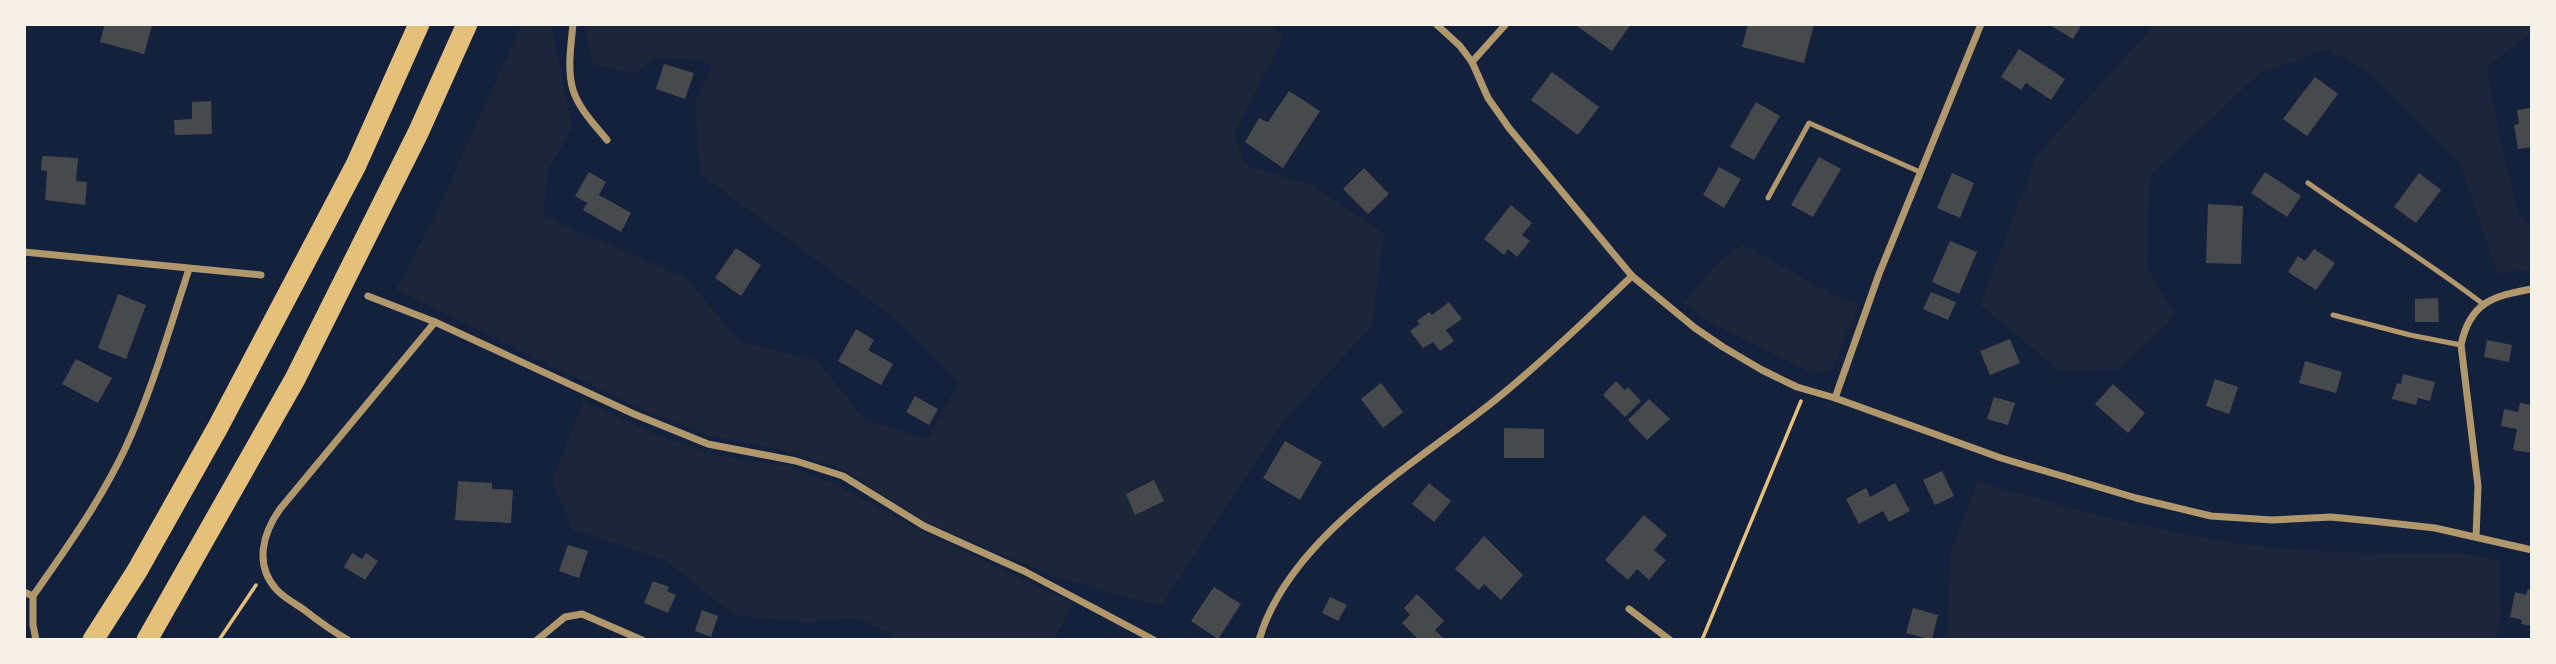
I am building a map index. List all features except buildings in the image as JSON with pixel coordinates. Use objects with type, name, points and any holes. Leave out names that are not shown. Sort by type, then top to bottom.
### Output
[{"type":"highway","points":[[93,639],[136,571],[218,428],[356,165],[419,24]]},
{"type":"highway","points":[[146,639],[295,379],[418,133],[467,24]]},
{"type":"street","points":[[573,24],[570,59],[573,90],[586,114],[607,140]]},
{"type":"street","points":[[1436,24],[1460,46],[1472,62],[1488,98],[1509,128],[1632,276],[1723,347],[1762,370],[1806,389],[2001,458],[2136,498],[2211,516],[2272,520],[2332,517],[2435,528],[2532,550]]},
{"type":"street","points":[[1472,62],[1506,24]]},
{"type":"street","points":[[1835,398],[1845,365],[1920,172],[1981,24]]},
{"type":"street","points":[[24,252],[261,275]]},
{"type":"street","points":[[36,639],[33,596],[87,520],[124,450],[189,270]]},
{"type":"street","points":[[1259,639],[1277,598],[1334,527],[1377,489],[1522,378],[1632,276]]},
{"type":"street","points":[[2476,537],[2478,486],[2461,345],[2464,329],[2475,311],[2483,304],[2502,294],[2532,289]]},
{"type":"street","points":[[368,296],[435,322],[634,414],[708,444],[796,461],[843,476],[924,526],[1024,571],[1154,639]]},
{"type":"street","points":[[348,639],[319,622],[277,590],[265,572],[262,551],[268,526],[435,322]]},
{"type":"street","points":[[24,592],[33,596]]},
{"type":"street","points":[[1629,609],[1670,639]]},
{"type":"street","points":[[537,639],[565,617],[582,614],[642,639]]},
{"type":"lane","points":[[1768,198],[1809,123],[1920,172]]},
{"type":"lane","points":[[2308,183],[2363,222],[2435,267],[2483,304]]},
{"type":"lane","points":[[2333,315],[2461,345]]},
{"type":"path","points":[[1702,639],[1806,389]]},
{"type":"path","points":[[219,639],[265,572]]},
{"type":"shaded area","points":[[521,25],[551,25],[572,129],[548,170],[543,216],[687,278],[740,342],[817,360],[865,420],[928,439],[958,383],[897,320],[700,174],[695,102],[712,65],[698,60],[658,57],[635,73],[594,65],[586,39],[589,25],[1270,25],[1284,36],[1234,134],[1245,165],[1312,185],[1384,233],[1372,326],[1284,421],[1161,606],[1052,576],[926,522],[845,470],[796,453],[707,435],[636,407],[396,290],[439,207]]},
{"type":"shaded area","points":[[2154,25],[2531,25],[2531,32],[2487,68],[2498,130],[2519,217],[2531,225],[2531,269],[2498,274],[2460,163],[2367,71],[2326,49],[2259,74],[2150,176],[2147,267],[2175,315],[2120,369],[2059,370],[1980,305],[2037,155]]},
{"type":"shaded area","points":[[1742,244],[1832,294],[1859,305],[1832,369],[1813,374],[1707,321],[1683,302],[1720,261]]},
{"type":"shaded area","points":[[584,401],[653,433],[709,454],[791,467],[839,486],[921,531],[1073,603],[1054,640],[891,639],[892,633],[855,618],[806,622],[734,615],[665,560],[573,530],[552,481]]},
{"type":"shaded area","points":[[1978,481],[2105,516],[2233,543],[2323,551],[2474,555],[2500,561],[2501,620],[2495,640],[1947,639],[1951,551]]}]
